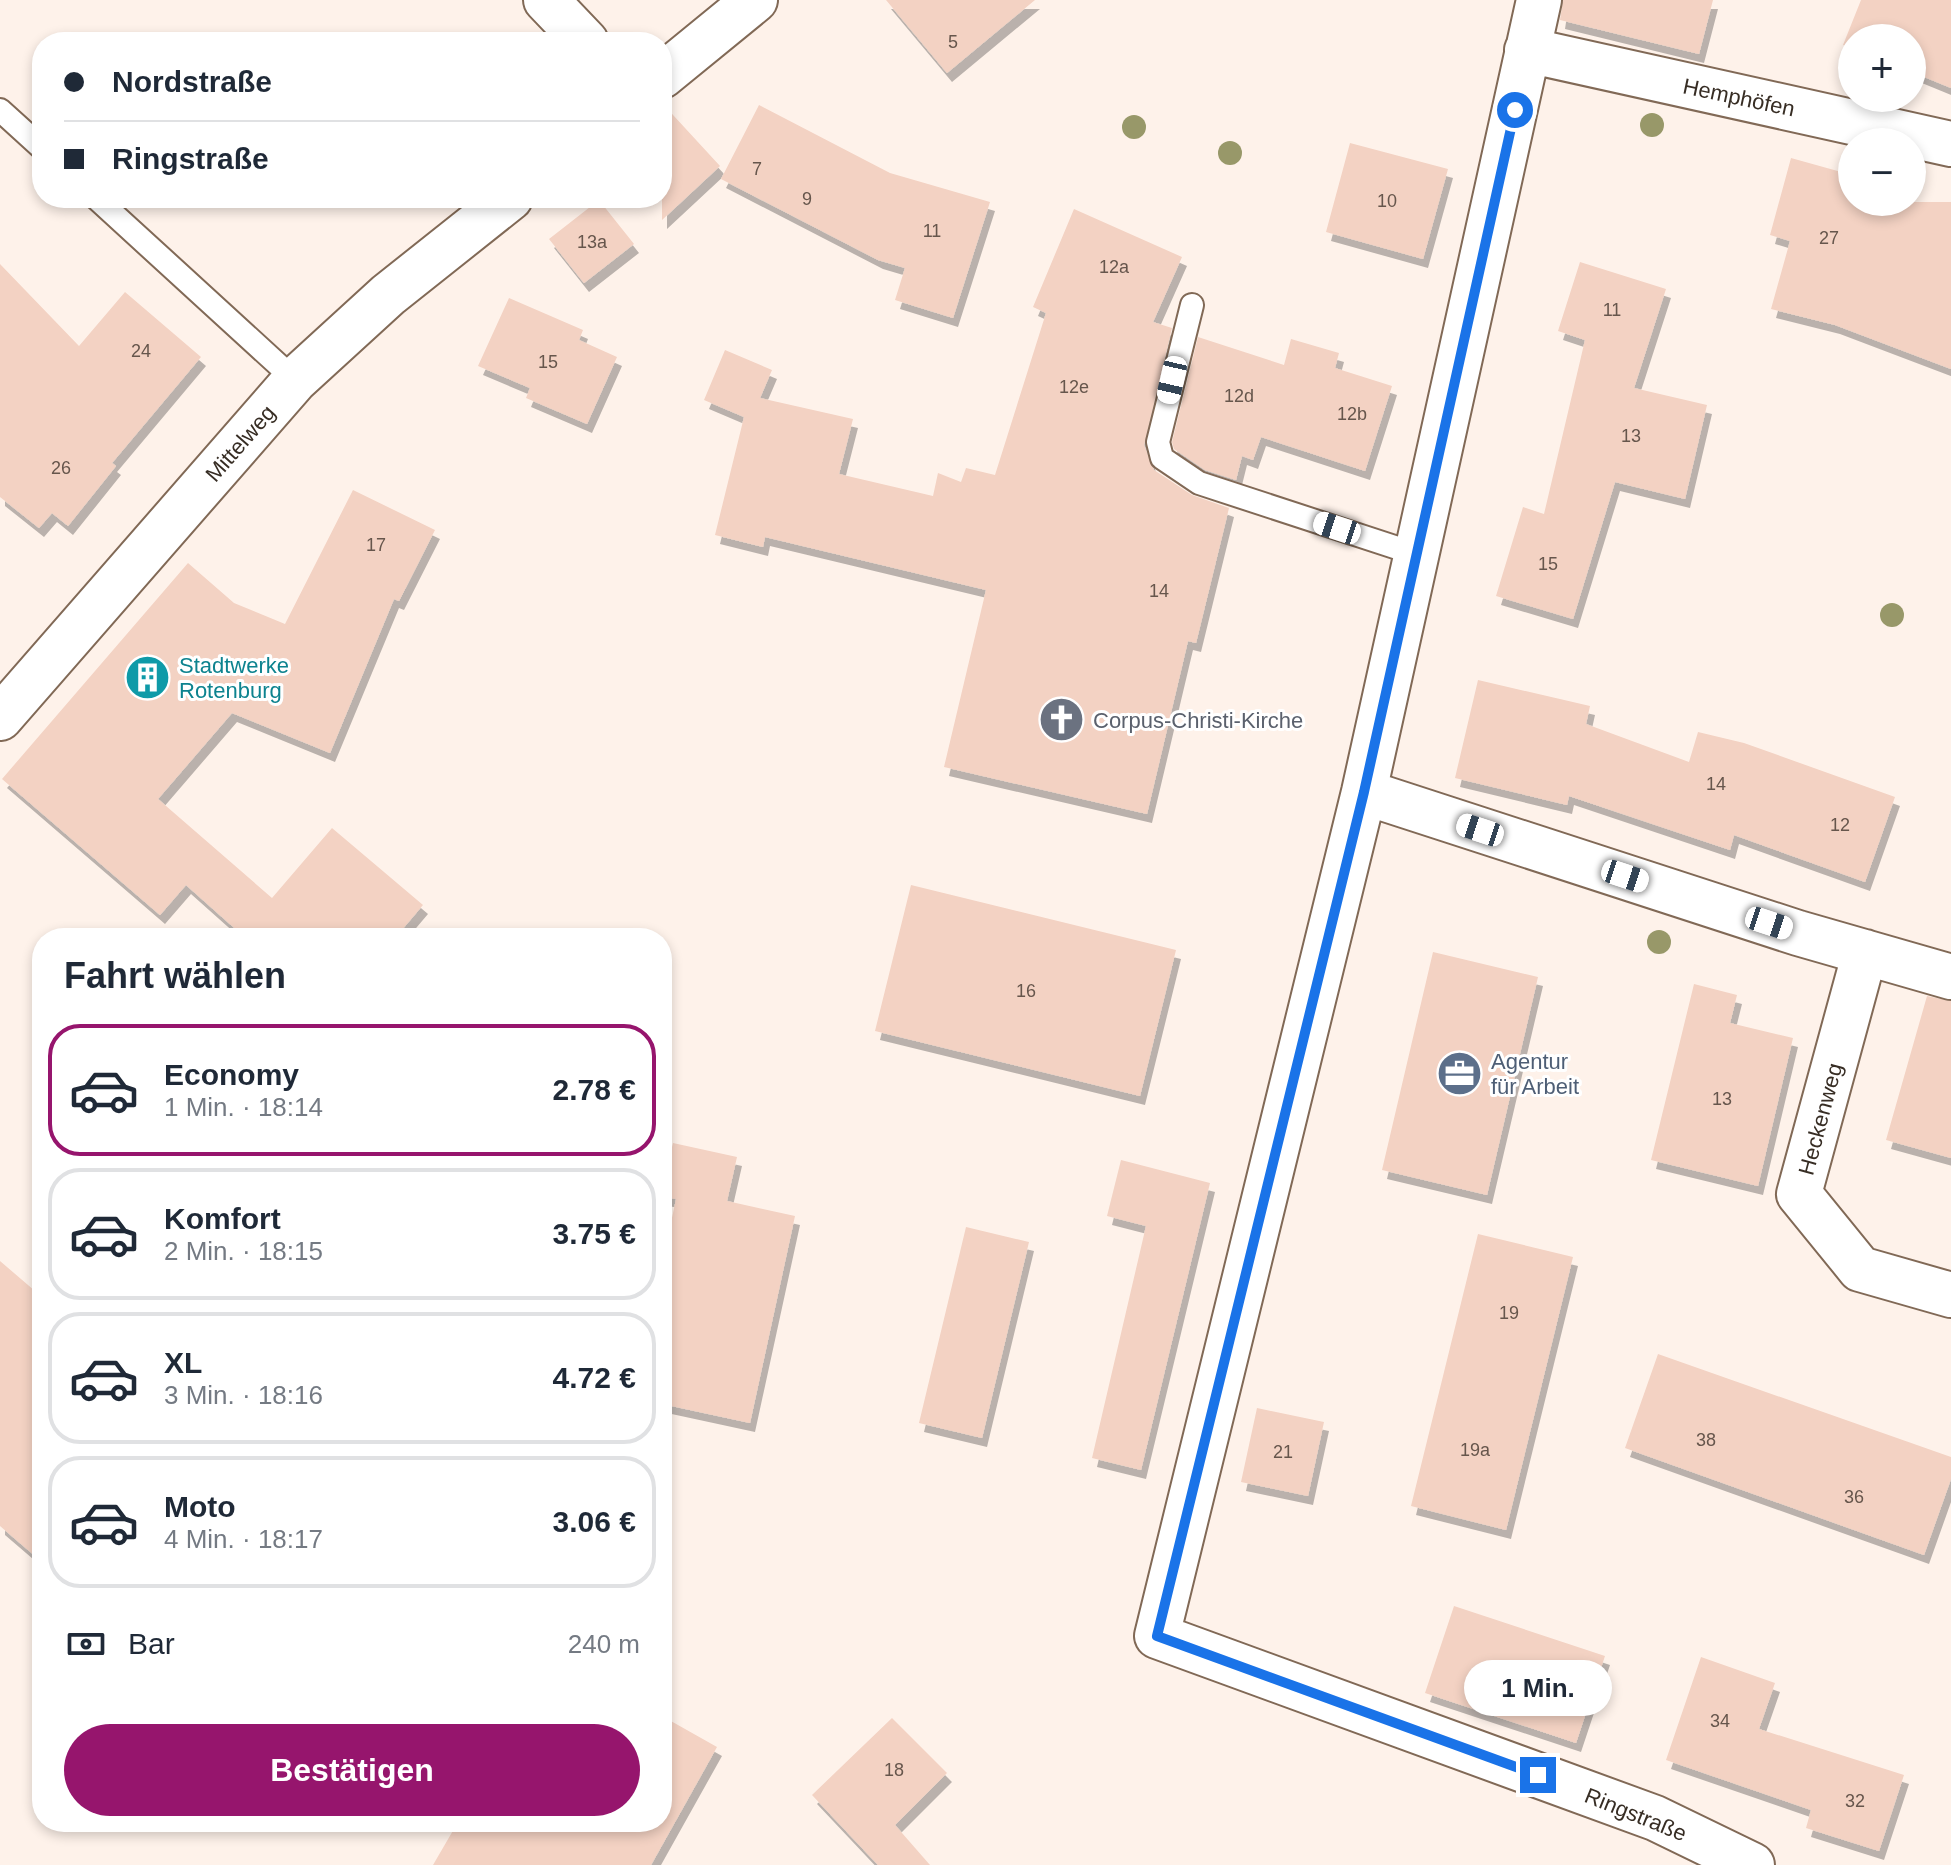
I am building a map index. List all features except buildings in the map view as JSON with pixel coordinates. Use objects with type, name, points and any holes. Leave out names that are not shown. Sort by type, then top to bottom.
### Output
[{"type":"street","points":[[546,0],[576,32]]},
{"type":"street","points":[[672,68],[755,0]]},
{"type":"street","points":[[1539,0],[1419,555],[1364,792],[1951,977]]},
{"type":"street","name":"Hemphöfen","points":[[1527,50],[1951,144]]},
{"type":"street","name":"Mittelweg","points":[[0,718],[295,380],[388,295],[497,208]]},
{"type":"street","name":"Ringstraße","points":[[1364,792],[1157,1636],[1655,1818],[1752,1865]]},
{"type":"street","name":"Heckenweg","points":[[1865,952],[1799,1194],[1860,1269],[1951,1295]]},
{"type":"lane","points":[[0,110],[32,139]]},
{"type":"lane","points":[[107,208],[295,380]]},
{"type":"lane","points":[[1192,305],[1158,442],[1162,458],[1199,483],[1419,555]]},
{"type":"place","name":"Stadtwerke Rotenburg","points":[[148,678]]},
{"type":"place","name":"Corpus-Christi-Kirche","points":[[1062,720]]},
{"type":"place","name":"Agentur für Arbeit","points":[[1460,1074]]},
{"type":"route","points":[[1515,110],[1419,555],[1364,792],[1157,1636],[1538,1775]]}]
